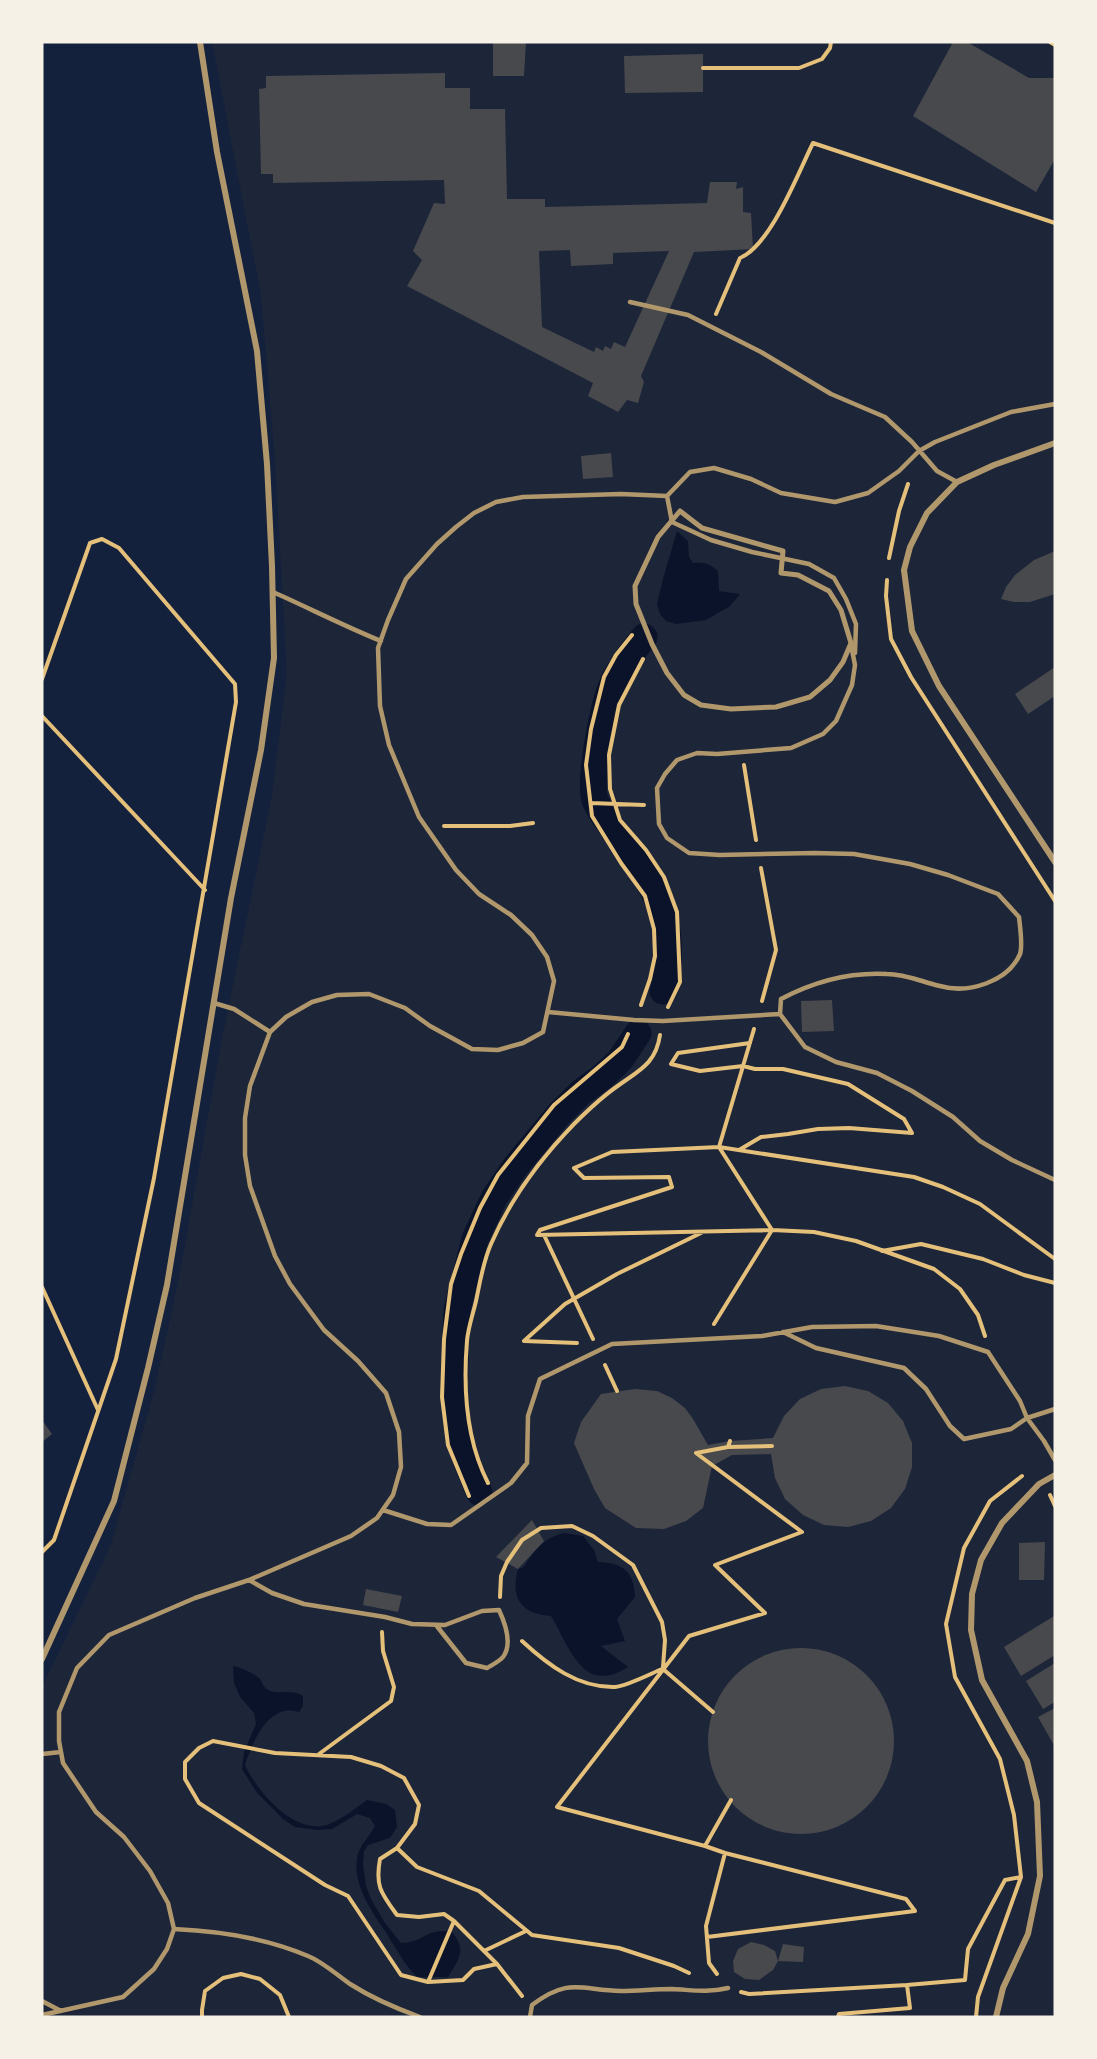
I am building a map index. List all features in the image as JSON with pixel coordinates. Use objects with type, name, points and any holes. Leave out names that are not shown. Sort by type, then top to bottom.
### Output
[{"type":"street","points":[[42,1659],[114,1501],[136,1420],[167,1285],[231,898],[261,750],[274,658],[267,464],[257,351],[217,152],[200,42]]},
{"type":"street","points":[[1055,443],[994,465],[957,482],[927,513],[910,547],[904,570],[912,631],[939,686],[1055,862]]},
{"type":"street","points":[[680,511],[702,528],[777,548],[783,551],[782,573],[798,575],[829,591],[841,610],[851,643],[843,662],[830,680],[810,697],[776,707],[731,709],[701,705],[684,695],[661,662],[636,604],[635,586],[658,537],[672,522],[680,511]]},
{"type":"street","points":[[996,2017],[1003,1988],[1028,1934],[1040,1876],[1037,1802],[1027,1761],[982,1680],[971,1630],[972,1594],[981,1560],[1002,1523],[1039,1484],[1055,1475]]},
{"type":"lane","points":[[630,302],[688,315],[761,352],[831,394],[885,417],[936,471],[957,482]]},
{"type":"lane","points":[[42,2015],[123,1997],[154,1969],[168,1949],[174,1929],[168,1903],[150,1870],[124,1837],[96,1812],[63,1763],[59,1742],[59,1712],[77,1668],[109,1635],[195,1598],[249,1580],[351,1536],[377,1518],[383,1510],[393,1496],[401,1467],[399,1432],[386,1393],[358,1361],[324,1330],[290,1284],[275,1256],[250,1186],[245,1155],[245,1118],[250,1086],[270,1032],[286,1017],[312,1002],[337,994],[369,994],[405,1008],[430,1026],[472,1049],[498,1050],[523,1043],[543,1032],[554,981],[547,957],[532,935],[510,915],[479,894],[456,870],[419,817],[389,745],[380,706],[378,648],[406,579],[437,544],[456,527],[474,513],[496,502],[523,497],[621,494],[667,496],[690,472],[714,468],[751,479],[781,493],[835,502],[868,493],[899,471],[919,451],[935,442],[1011,412],[1055,404]]},
{"type":"lane","points":[[667,496],[672,522],[711,540],[809,564],[834,578],[856,624],[852,685],[836,721],[823,734],[791,748],[717,754],[697,753],[677,760],[657,788],[659,824],[667,838],[688,853],[720,855],[854,854],[910,864],[948,875],[998,894],[1019,917],[1020,953],[1007,972],[987,983],[969,988],[942,987],[912,977],[887,974],[854,975],[802,988],[788,995],[781,999],[780,1014],[805,1047],[836,1062],[877,1073],[912,1091],[953,1117],[980,1141],[1012,1160],[1055,1180]]},
{"type":"lane","points":[[273,592],[306,605],[343,626],[381,641]]},
{"type":"lane","points":[[851,643],[855,664]]},
{"type":"lane","points":[[214,1002],[234,1009],[270,1032]]},
{"type":"lane","points":[[548,1012],[663,1021],[780,1014]]},
{"type":"lane","points":[[383,1510],[427,1524],[451,1525],[511,1483],[526,1463],[528,1416],[540,1379],[612,1344],[762,1336],[812,1327],[876,1326],[939,1336],[988,1352],[1055,1460]]},
{"type":"lane","points":[[783,1332],[816,1348],[904,1368],[926,1389],[950,1426],[964,1439],[1011,1429],[1027,1418],[1055,1409]]},
{"type":"lane","points":[[249,1580],[272,1593],[304,1604],[385,1617],[412,1624],[436,1624],[445,1625],[483,1611],[500,1610],[506,1626],[508,1644],[503,1658],[487,1668],[466,1663],[436,1624]]},
{"type":"lane","points":[[42,1754],[61,1752]]},
{"type":"lane","points":[[174,1929],[235,1934],[310,1956],[351,1984],[392,2007],[420,2017]]},
{"type":"lane","points":[[530,2017],[532,2005],[549,1993],[575,1986],[619,1991],[672,1989],[711,1992],[728,1989]]},
{"type":"lane","points":[[42,2001],[61,2011]]},
{"type":"path","points":[[703,68],[799,68],[822,59],[830,48],[831,42]]},
{"type":"path","points":[[1050,42],[1055,45]]},
{"type":"path","points":[[710,326],[740,258],[751,254],[783,207],[813,142],[1055,223]]},
{"type":"path","points":[[42,679],[90,543],[102,539],[119,548],[235,684],[236,702],[154,1178],[117,1359],[54,1540],[42,1552]]},
{"type":"path","points":[[475,1508],[448,1445],[442,1397],[444,1339],[452,1284],[461,1254],[480,1208],[498,1175],[554,1106],[622,1047],[651,979],[655,956],[654,929],[645,896],[592,816],[586,765],[591,729],[604,677],[616,655],[634,633],[646,624]]},
{"type":"path","points":[[42,716],[205,891]]},
{"type":"path","points":[[743,752],[776,950],[719,1147],[772,1230]]},
{"type":"path","points":[[591,803],[657,806]]},
{"type":"path","points":[[425,825],[510,826],[533,823]]},
{"type":"path","points":[[494,1495],[480,1467],[473,1441],[466,1389],[467,1339],[481,1274],[490,1246],[502,1221],[522,1190],[574,1124],[618,1085],[645,1068],[659,1045],[663,1021]]},
{"type":"path","points":[[738,1150],[761,1137],[818,1129],[860,1128],[912,1133],[904,1119],[848,1084],[783,1069],[755,1069],[744,1066],[700,1071],[671,1064],[678,1053],[750,1043]]},
{"type":"path","points":[[988,1352],[978,1315],[960,1289],[934,1269],[856,1241],[814,1232],[772,1230],[537,1235],[540,1230],[672,1187],[669,1177],[584,1178],[574,1168],[612,1152],[719,1147],[914,1177],[980,1204],[1055,1259]]},
{"type":"path","points":[[712,1328],[772,1230]]},
{"type":"path","points":[[579,1343],[524,1341],[565,1304],[617,1274],[704,1231]]},
{"type":"path","points":[[544,1235],[598,1350]]},
{"type":"path","points":[[882,1251],[921,1244],[983,1259],[1024,1275],[1055,1282]]},
{"type":"path","points":[[42,1287],[99,1411]]},
{"type":"path","points":[[590,1343],[612,1344]]},
{"type":"path","points":[[603,1360],[617,1391]]},
{"type":"path","points":[[728,1447],[730,1441]]},
{"type":"path","points":[[707,1937],[915,1911],[906,1899],[557,1807],[689,1636],[765,1613],[715,1565],[802,1532],[696,1453],[728,1447],[772,1446]]},
{"type":"path","points":[[500,1610],[501,1576],[507,1562],[522,1540],[540,1528],[572,1526],[593,1536],[609,1550],[633,1565],[662,1622],[665,1640],[663,1669]]},
{"type":"path","points":[[318,1755],[391,1701],[394,1687],[383,1651],[381,1635],[385,1617]]},
{"type":"path","points":[[506,1626],[542,1659],[578,1682],[616,1687],[663,1669]]},
{"type":"path","points":[[663,1669],[713,1712]]},
{"type":"path","points":[[497,1964],[474,1969],[463,1980],[428,1982],[401,1975],[348,1896],[325,1885],[199,1803],[185,1779],[185,1762],[199,1748],[213,1742],[275,1753],[351,1757],[381,1766],[404,1778],[419,1805],[415,1824],[397,1848],[380,1859],[376,1877],[383,1896],[397,1915],[419,1917],[444,1914],[454,1921],[497,1964],[524,1998]]},
{"type":"path","points":[[705,1846],[731,1800]]},
{"type":"path","points":[[397,1848],[417,1867],[478,1891],[531,1935],[619,1948],[674,1966],[696,1977]]},
{"type":"path","points":[[725,1853],[706,1926],[709,1963],[728,1989],[749,1994],[965,1980],[968,1949],[1005,1880],[1021,1878]]},
{"type":"path","points":[[428,1982],[454,1921]]},
{"type":"path","points":[[484,1951],[526,1930]]},
{"type":"path","points":[[202,2017],[205,1991],[223,1978],[241,1974],[261,1979],[280,1995],[289,2017]]},
{"type":"path","points":[[838,2017],[838,2014],[910,2008],[907,1985]]},
{"type":"shaded area","points":[[212,42],[1055,42],[1055,2017],[42,2017],[42,1687],[110,1547],[154,1392],[179,1278],[221,1044],[272,795],[287,673],[275,461],[261,295]]},
{"type":"shaded area","points":[[677,531],[688,541],[689,557],[693,563],[707,564],[718,571],[719,591],[740,594],[730,606],[706,620],[676,624],[666,621],[660,614],[657,604]]},
{"type":"shaded area","points":[[564,1533],[583,1536],[594,1550],[598,1562],[614,1564],[626,1570],[632,1581],[635,1597],[617,1619],[625,1641],[601,1646],[628,1667],[612,1674],[599,1676],[588,1672],[579,1664],[551,1616],[541,1615],[525,1608],[517,1596],[518,1569],[524,1567],[545,1541]]},
{"type":"shaded area","points":[[233,1666],[256,1676],[270,1691],[303,1696],[303,1706],[299,1712],[287,1711],[277,1714],[264,1725],[254,1741],[245,1765],[257,1786],[276,1807],[298,1822],[310,1826],[322,1826],[334,1822],[367,1800],[386,1804],[395,1810],[397,1827],[390,1838],[368,1845],[364,1851],[366,1886],[385,1923],[401,1943],[415,1941],[431,1933],[452,1932],[457,1939],[460,1955],[448,1977],[417,1977],[400,1955],[364,1897],[356,1868],[358,1853],[375,1826],[370,1818],[357,1814],[332,1829],[317,1830],[295,1827],[283,1819],[257,1793],[242,1769],[244,1752],[256,1724],[254,1713],[240,1697],[234,1683]]},
{"type":"building","points":[[493,42],[526,42],[524,76],[493,76]]},
{"type":"building","points":[[953,42],[967,42],[1029,78],[1055,78],[1055,159],[1036,192],[913,116]]},
{"type":"building","points":[[703,54],[703,92],[625,93],[624,56]]},
{"type":"building","points":[[445,73],[445,88],[470,88],[470,109],[505,109],[507,199],[545,199],[545,207],[707,203],[710,182],[737,182],[736,189],[743,187],[743,212],[751,213],[753,249],[694,252],[641,376],[644,382],[638,403],[627,400],[618,412],[588,396],[593,383],[407,286],[422,260],[413,251],[434,203],[445,204],[444,180],[273,183],[273,174],[261,174],[259,89],[266,88],[266,76]],"holes":[[[570,250],[571,266],[613,264],[613,253],[669,251],[625,347],[614,342],[611,349],[605,346],[603,351],[596,347],[594,352],[542,327],[539,251]]]},
{"type":"building","points":[[611,453],[613,477],[583,479],[581,456]]},
{"type":"building","points":[[1055,551],[1055,594],[1030,602],[1001,599],[1015,575],[1034,560]]},
{"type":"building","points":[[1055,667],[1055,696],[1028,714],[1015,694]]},
{"type":"building","points":[[832,1000],[834,1031],[802,1032],[801,1001]]},
{"type":"building","points":[[845,1386],[868,1391],[888,1403],[903,1421],[912,1443],[912,1467],[905,1489],[891,1508],[871,1521],[848,1527],[824,1525],[803,1515],[785,1499],[775,1478],[771,1454],[732,1455],[712,1466],[703,1508],[686,1521],[664,1529],[636,1528],[605,1508],[574,1443],[581,1422],[601,1394],[635,1389],[657,1391],[672,1398],[685,1408],[708,1445],[773,1438],[784,1416],[800,1399],[821,1389]]},
{"type":"building","points":[[42,1420],[52,1434],[42,1442]]},
{"type":"building","points":[[532,1520],[544,1541],[518,1569],[496,1557]]},
{"type":"building","points":[[1045,1542],[1044,1580],[1019,1580],[1019,1543]]},
{"type":"building","points":[[366,1589],[402,1596],[398,1612],[363,1605]]},
{"type":"building","points":[[1054,1616],[1055,1655],[1021,1676],[1004,1647]]},
{"type":"building","points":[[801,1648],[836,1655],[867,1675],[887,1706],[894,1741],[887,1776],[867,1807],[836,1827],[801,1834],[766,1827],[735,1807],[715,1776],[708,1741],[715,1706],[735,1675],[766,1655]]},
{"type":"building","points":[[1055,1663],[1055,1702],[1043,1709],[1026,1681]]},
{"type":"building","points":[[1055,1708],[1055,1747],[1038,1717]]},
{"type":"building","points":[[751,1942],[775,1951],[778,1961],[773,1970],[759,1980],[745,1979],[734,1972],[733,1961],[738,1949]]},
{"type":"building","points":[[783,1944],[804,1947],[803,1962],[778,1961]]},
{"type":"waterway","points":[[644,637],[623,665],[609,692],[595,760],[593,791],[601,811],[647,878],[662,912],[669,948],[663,991]]},
{"type":"waterway","points":[[479,1492],[466,1460],[457,1425],[454,1384],[457,1310],[475,1239],[494,1198],[515,1167],[559,1114],[580,1093],[620,1060],[638,1033]]}]
